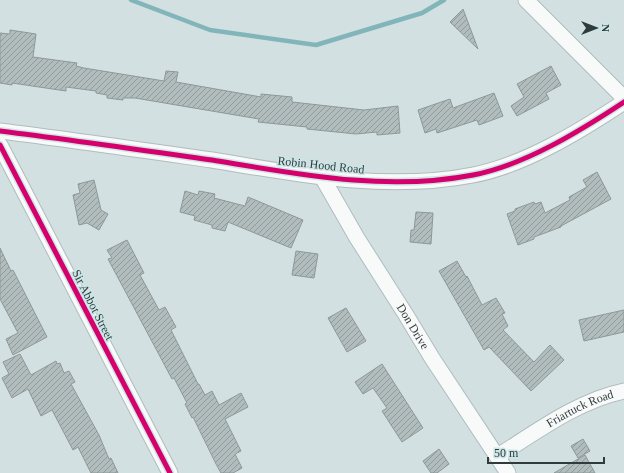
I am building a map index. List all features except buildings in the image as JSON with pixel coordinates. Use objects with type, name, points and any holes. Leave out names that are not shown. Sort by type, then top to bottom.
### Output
[{"type":"street","points":[[526,0],[624,98]]},
{"type":"street","name":"Robin Hood Road","points":[[0,131],[130,148],[322,177],[364,180],[436,180],[474,175],[521,159],[551,146],[593,123],[624,102]]},
{"type":"street","name":"Sir Abbot Street","points":[[0,145],[170,473]]},
{"type":"street","name":"Don Drive","points":[[322,177],[357,238],[432,358],[508,473]]},
{"type":"street","name":"Friartuck Road","points":[[498,456],[580,406],[609,394],[624,391]]},
{"type":"waterway","points":[[131,0],[210,30],[316,45],[422,13],[444,0]]},
{"type":"cycle path","points":[[0,131],[212,160],[276,171],[342,179],[407,182],[440,180],[473,175],[512,163],[552,146],[624,102]]},
{"type":"cycle path","points":[[0,145],[170,473]]}]
